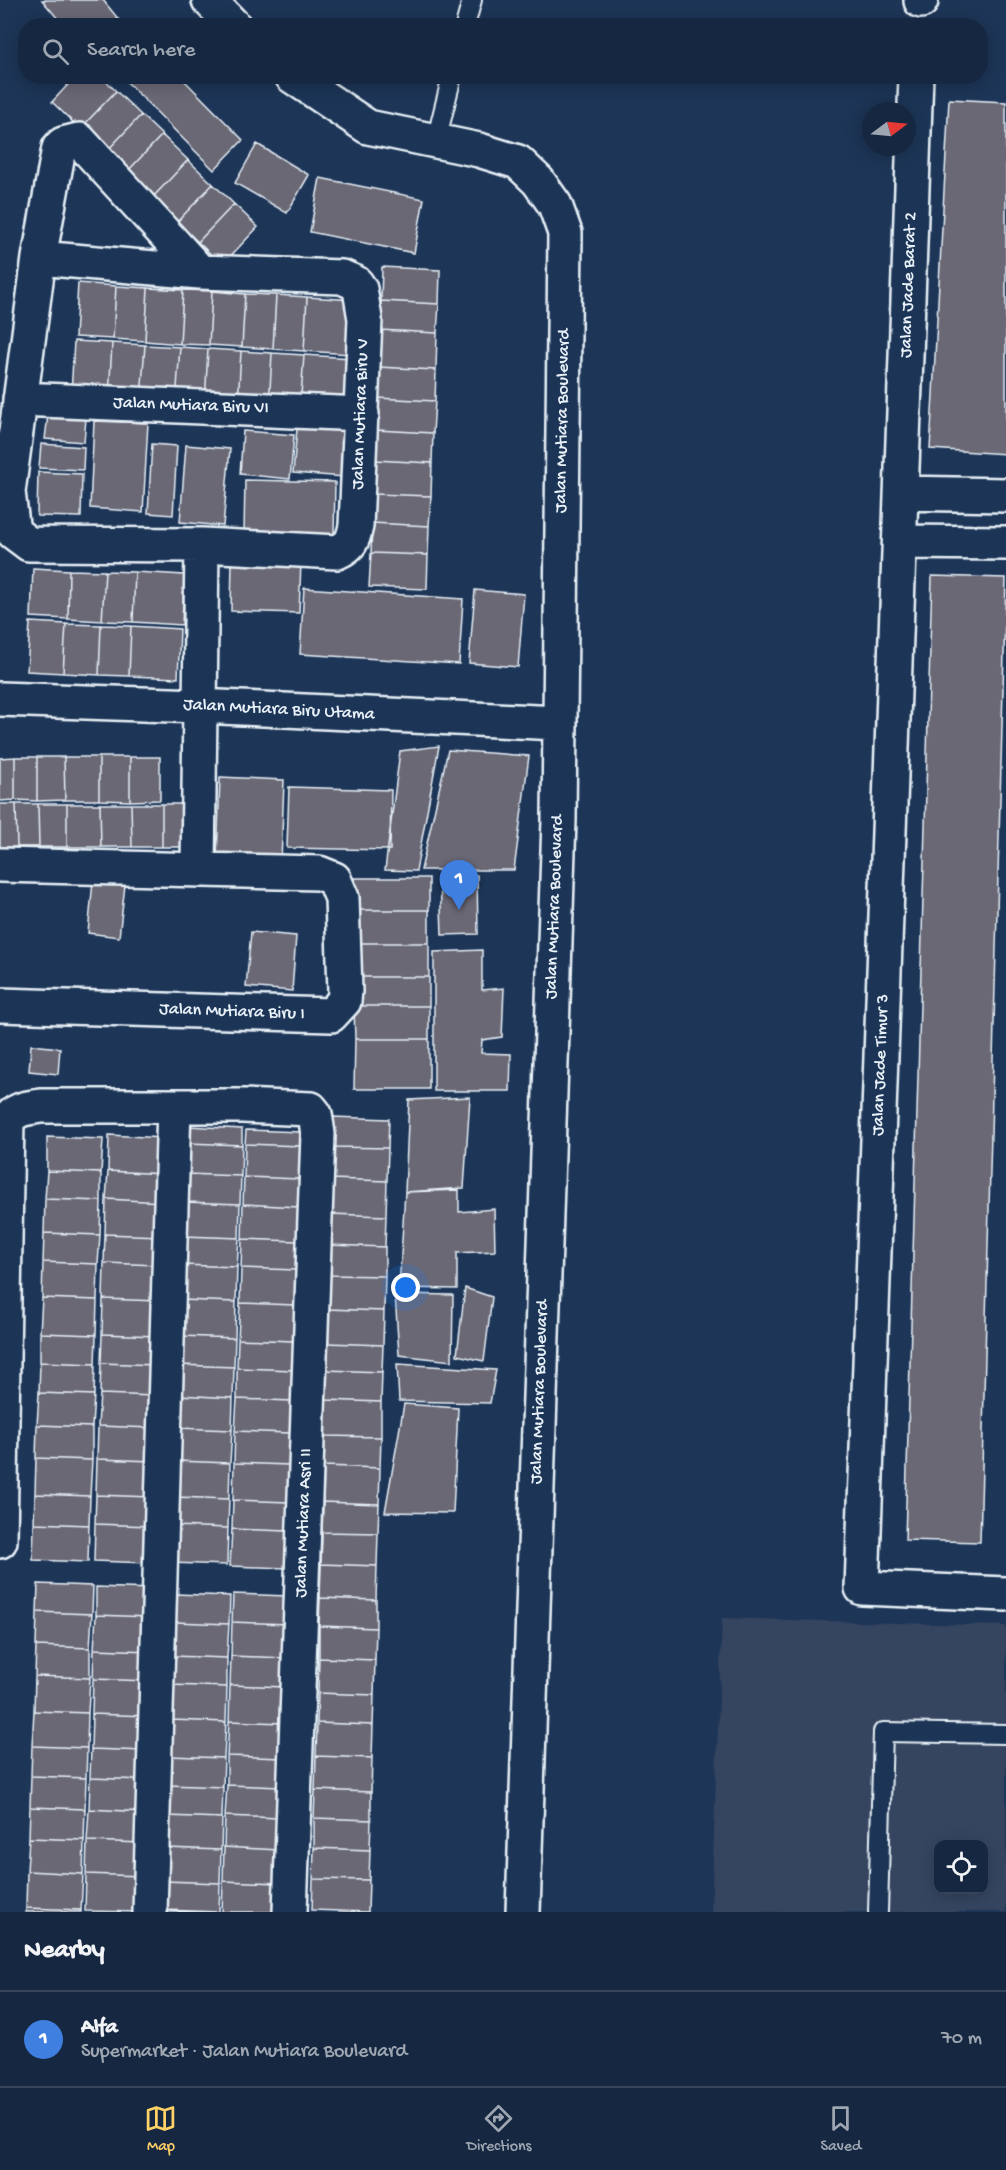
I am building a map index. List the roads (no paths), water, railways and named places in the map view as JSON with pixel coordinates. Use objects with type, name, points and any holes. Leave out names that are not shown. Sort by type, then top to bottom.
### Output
[{"type":"street","points":[[209,0],[226,18]]},
{"type":"street","name":"Jalan Mutiara Boulevard","points":[[304,84],[368,127],[479,150],[518,162],[538,181],[555,205],[565,233],[558,723],[559,820],[523,1912]]},
{"type":"street","name":"Jalan Jade Barat 2","points":[[900,542],[916,84]]},
{"type":"street","points":[[0,865],[198,870],[202,545],[29,544],[20,540],[10,523],[8,492],[39,258],[59,148],[70,140],[79,140],[200,272]]},
{"type":"street","points":[[39,258],[200,272]]},
{"type":"street","name":"Jalan Mutiara Biru V","points":[[200,272],[342,277],[356,283],[362,299],[364,319],[362,414],[356,526],[352,543],[337,552],[202,545]]},
{"type":"street","name":"Jalan Mutiara Biru VI","points":[[20,399],[362,414]]},
{"type":"street","points":[[902,493],[1006,495]]},
{"type":"street","points":[[900,542],[1006,543]]},
{"type":"street","name":"Jalan Jade Timur 3","points":[[900,542],[862,1588],[1006,1594]]},
{"type":"street","name":"Jalan Mutiara Biru Utama","points":[[0,699],[558,723]]},
{"type":"street","name":"Jalan Mutiara Biru I","points":[[0,1005],[331,1015],[344,1001],[342,898],[334,879],[320,873],[198,870]]},
{"type":"street","points":[[0,1541],[4,1153],[7,1121],[12,1114],[23,1108],[42,1106],[174,1107],[150,1912]]},
{"type":"street","name":"Jalan Mutiara Asri II","points":[[174,1107],[304,1107],[315,1114],[318,1134],[290,1912]]},
{"type":"lane","points":[[467,18],[472,0]]},
{"type":"lane","points":[[436,141],[450,84]]},
{"type":"lane","points":[[878,1912],[882,1732],[1006,1734]]},
{"type":"place","name":"Alfa","points":[[459,910]]}]
